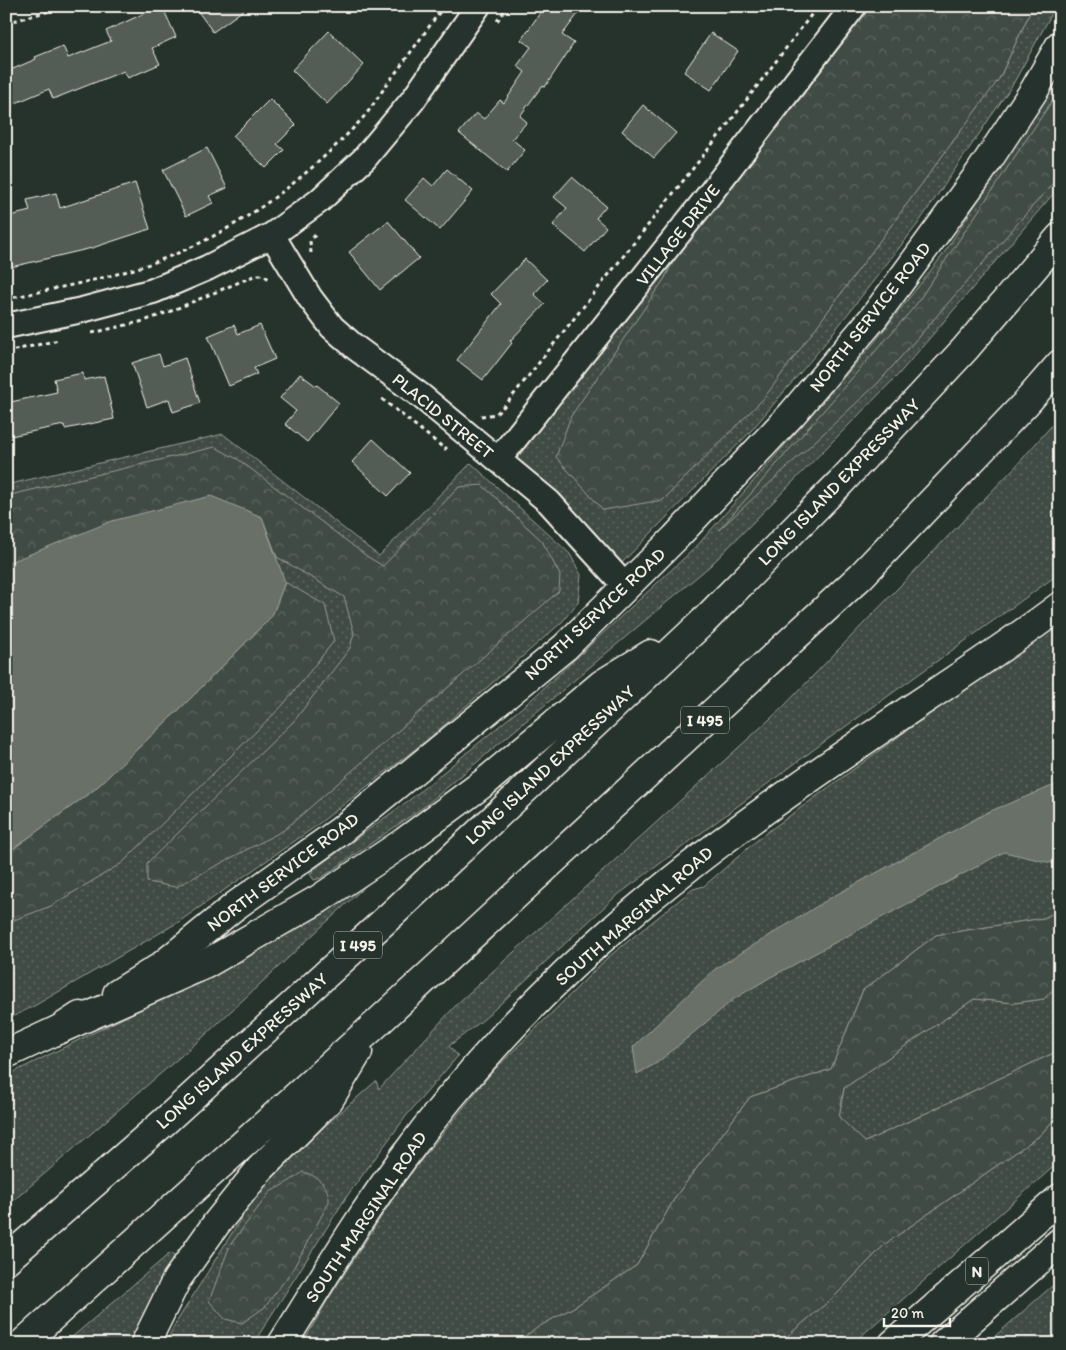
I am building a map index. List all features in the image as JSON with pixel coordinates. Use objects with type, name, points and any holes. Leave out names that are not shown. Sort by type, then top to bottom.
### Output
[{"type":"main road","name":"NORTH SERVICE ROAD","points":[[6,1054],[60,1029],[159,968],[235,906],[339,832],[564,647],[751,460],[874,317],[979,174],[1035,88],[1060,44]]},
{"type":"main road","name":"LONG ISLAND EXPRESSWAY","points":[[6,1260],[163,1123],[391,915],[703,622],[840,483],[964,349],[1060,237]]},
{"type":"main road","name":"I 495","points":[[22,1344],[374,1026],[861,576],[1026,404],[1060,364]]},
{"type":"main road","name":"SOUTH MARGINAL ROAD","points":[[282,1344],[362,1217],[401,1161],[487,1056],[547,991],[618,924],[722,841],[1060,606]]},
{"type":"main road","points":[[60,1029],[204,965],[319,899],[404,842],[485,782],[602,684],[703,622]]},
{"type":"main road","points":[[145,1344],[177,1280],[216,1224],[260,1169],[329,1100],[374,1026]]},
{"type":"main road","name":"N","points":[[893,1344],[1060,1198]]},
{"type":"main road","name":"N","points":[[943,1344],[1060,1242]]},
{"type":"street","points":[[6,326],[153,291],[207,268],[272,235],[319,201],[364,159],[413,100],[478,6]]},
{"type":"street","name":"VILLAGE DRIVE","points":[[498,460],[702,204],[854,6]]},
{"type":"street","name":"PLACID STREET","points":[[272,235],[310,298],[332,327],[356,348],[421,396],[549,502],[626,587]]},
{"type":"path","points":[[6,23],[68,6]]},
{"type":"path","points":[[6,299],[102,278],[169,257],[234,225],[281,194],[320,162],[363,118],[444,6]]},
{"type":"path","points":[[478,415],[483,417],[496,414],[507,403],[729,123],[818,6]]},
{"type":"path","points":[[91,333],[144,321],[200,300],[256,275],[264,275],[274,283]]},
{"type":"path","points":[[6,352],[63,340]]},
{"type":"path","points":[[375,393],[445,449]]},
{"type":"green space","points":[[854,6],[1033,6],[999,79],[764,398],[663,500],[603,510],[556,457],[571,416],[665,278],[702,204]]},
{"type":"green space","points":[[1033,6],[1056,6],[1013,84],[917,225],[822,347],[750,432],[609,576],[607,546],[498,460],[702,204],[665,278],[999,79]]},
{"type":"green space","points":[[1060,74],[1060,186],[898,375],[711,565],[425,806],[321,878],[314,880],[310,874],[313,870],[412,798],[532,699],[696,547],[873,344],[942,256]]},
{"type":"green space","points":[[1060,89],[1060,175],[878,383],[719,530],[915,306]]},
{"type":"green space","points":[[1060,416],[1060,573],[824,742],[615,897],[484,1019],[449,1046],[458,1056],[407,1115],[347,1196],[253,1344],[165,1344],[174,1326],[255,1196],[325,1126],[376,1081],[379,1089],[458,1003],[782,708],[1016,466]]},
{"type":"green space","points":[[223,434],[379,556],[471,463],[570,554],[581,575],[578,602],[562,622],[427,740],[312,829],[177,923],[34,1006],[6,1020],[6,485]]},
{"type":"green space","points":[[215,447],[239,460],[368,557],[383,566],[459,487],[482,485],[542,541],[560,575],[559,591],[284,830],[176,887],[147,882],[147,863],[294,721],[350,648],[354,633],[344,597],[277,557],[262,517],[6,563],[6,496]]},
{"type":"green space","points":[[285,582],[325,605],[334,641],[283,705],[122,863],[51,906],[6,923],[6,854],[95,789],[188,701],[272,616]]},
{"type":"green space","points":[[1060,619],[1060,910],[1044,918],[936,935],[863,990],[831,1069],[750,1097],[676,1196],[637,1265],[515,1344],[302,1344],[329,1298],[403,1183],[492,1072],[606,959],[693,889],[704,886],[762,836]]},
{"type":"green space","points":[[373,879],[203,1037],[6,1207],[6,1076],[198,981]]},
{"type":"green space","points":[[1060,910],[1060,982],[1044,999],[1014,1003],[974,999],[844,1088],[839,1117],[865,1142],[1060,1050],[1060,1113],[1039,1136],[885,1244],[835,1296],[778,1344],[514,1344],[540,1326],[576,1306],[637,1265],[676,1196],[750,1097],[831,1069],[863,990],[936,935],[1044,918]]},
{"type":"green space","points":[[1060,982],[1060,1050],[865,1142],[839,1118],[844,1088],[974,999],[1014,1003],[1044,999]]},
{"type":"green space","points":[[1060,1113],[1060,1161],[852,1344],[778,1344],[835,1296],[885,1244],[1039,1136]]},
{"type":"green space","points":[[303,1172],[322,1182],[327,1191],[329,1202],[293,1269],[265,1307],[242,1323],[225,1319],[209,1301],[230,1245],[270,1192]]},
{"type":"green space","points":[[170,1253],[175,1257],[134,1344],[64,1344]]},
{"type":"green space","points":[[1060,1279],[1060,1333],[1046,1344],[986,1344]]},
{"type":"shaded area","points":[[211,496],[262,517],[285,582],[272,616],[188,701],[95,789],[6,854],[6,563],[112,521]]},
{"type":"shaded area","points":[[1060,783],[1060,865],[1004,852],[769,978],[734,999],[657,1063],[637,1074],[633,1047],[715,969],[832,897],[988,812]]},
{"type":"building","points":[[162,6],[176,37],[152,48],[160,64],[128,78],[124,71],[53,99],[49,89],[6,107],[6,72],[36,59],[35,57],[63,46],[68,58],[111,41],[106,31]]},
{"type":"building","points":[[194,6],[249,6],[213,32]]},
{"type":"building","points":[[545,6],[584,6],[562,35],[574,43],[545,87],[542,86],[520,116],[527,122],[512,139],[525,150],[507,172],[459,133],[476,113],[484,119],[500,100],[504,103],[525,72],[517,66],[531,47],[521,40]]},
{"type":"building","points":[[329,31],[364,65],[327,104],[292,70]]},
{"type":"building","points":[[711,33],[738,51],[711,90],[684,72]]},
{"type":"building","points":[[270,99],[296,125],[277,144],[284,150],[266,168],[233,136]]},
{"type":"building","points":[[643,105],[676,133],[654,158],[622,131]]},
{"type":"building","points":[[207,148],[227,188],[209,196],[213,203],[186,216],[163,170]]},
{"type":"building","points":[[447,169],[473,191],[440,230],[405,200],[424,178],[433,186]]},
{"type":"building","points":[[572,177],[606,206],[596,218],[606,227],[585,252],[553,225],[567,208],[554,197]]},
{"type":"building","points":[[135,183],[150,229],[92,248],[11,267],[6,248],[6,217],[30,211],[27,200],[56,193],[60,208]]},
{"type":"building","points":[[388,221],[419,258],[380,290],[349,252]]},
{"type":"building","points":[[525,259],[547,280],[534,294],[545,304],[510,341],[512,343],[483,380],[457,360],[501,304],[491,294]]},
{"type":"building","points":[[234,325],[238,334],[260,325],[275,359],[254,368],[257,374],[229,386],[208,336]]},
{"type":"building","points":[[159,354],[163,366],[185,358],[200,403],[173,412],[169,399],[147,407],[132,363]]},
{"type":"building","points":[[83,373],[84,380],[104,376],[114,419],[65,429],[64,425],[6,437],[6,403],[57,392],[54,379]]},
{"type":"building","points":[[300,374],[339,403],[307,442],[285,424],[296,411],[280,398]]},
{"type":"building","points":[[373,439],[410,473],[388,496],[352,462]]}]
